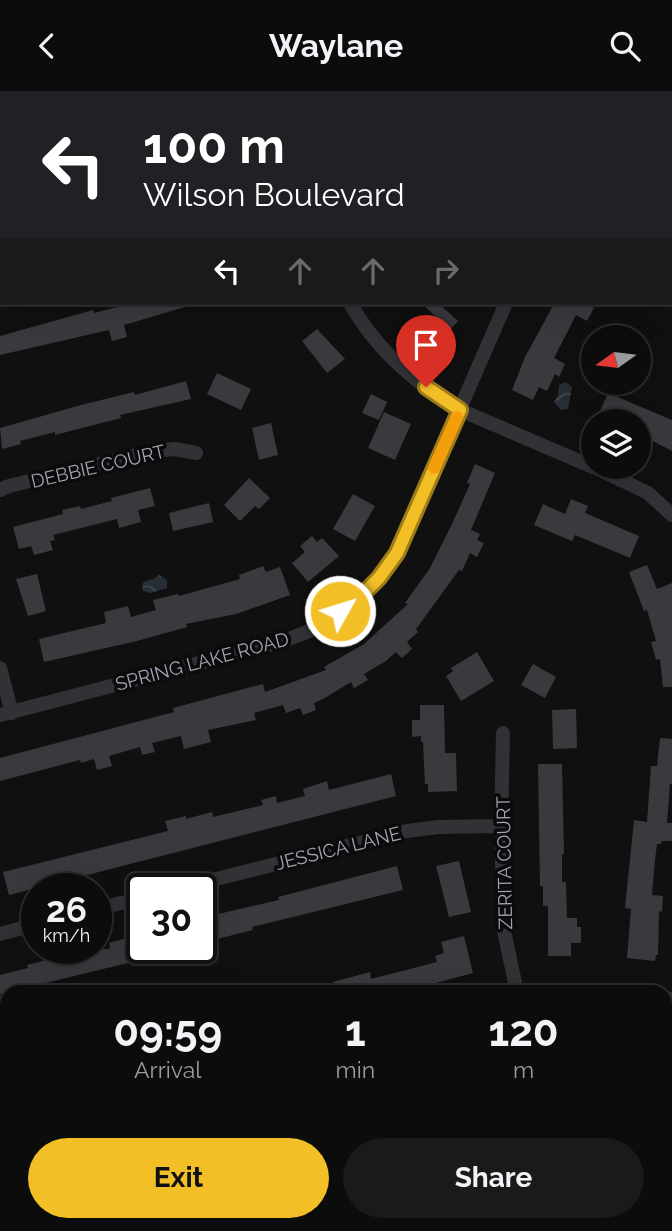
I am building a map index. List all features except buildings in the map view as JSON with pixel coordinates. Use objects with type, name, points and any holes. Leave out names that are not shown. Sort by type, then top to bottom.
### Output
[{"type":"street","points":[[351,305],[371,336],[394,361],[460,410],[581,461]]},
{"type":"street","name":"SPRING LAKE ROAD","points":[[6,714],[284,641],[319,627],[361,596],[379,578],[397,553],[505,305]]},
{"type":"street","name":"DEBBIE COURT","points":[[0,490],[152,451],[175,449],[196,453]]},
{"type":"street","points":[[619,479],[648,493],[672,515]]},
{"type":"street","points":[[0,668],[6,714]]},
{"type":"street","name":"ZERITA COURT","points":[[503,733],[501,826],[504,931],[516,985]]},
{"type":"street","name":"JESSICA LANE","points":[[217,879],[407,831],[438,827],[501,826]]},
{"type":"street","points":[[0,934],[21,928]]},
{"type":"water","points":[[566,382],[572,387],[568,409],[561,410],[554,402],[558,396],[559,385]]},
{"type":"water","points":[[159,575],[167,580],[167,588],[150,593],[143,591],[142,584]]},
{"type":"slow traffic","points":[[434,468],[457,417]]},
{"type":"route","points":[[340,611],[361,596],[379,578],[397,553],[460,410],[426,387]]}]
